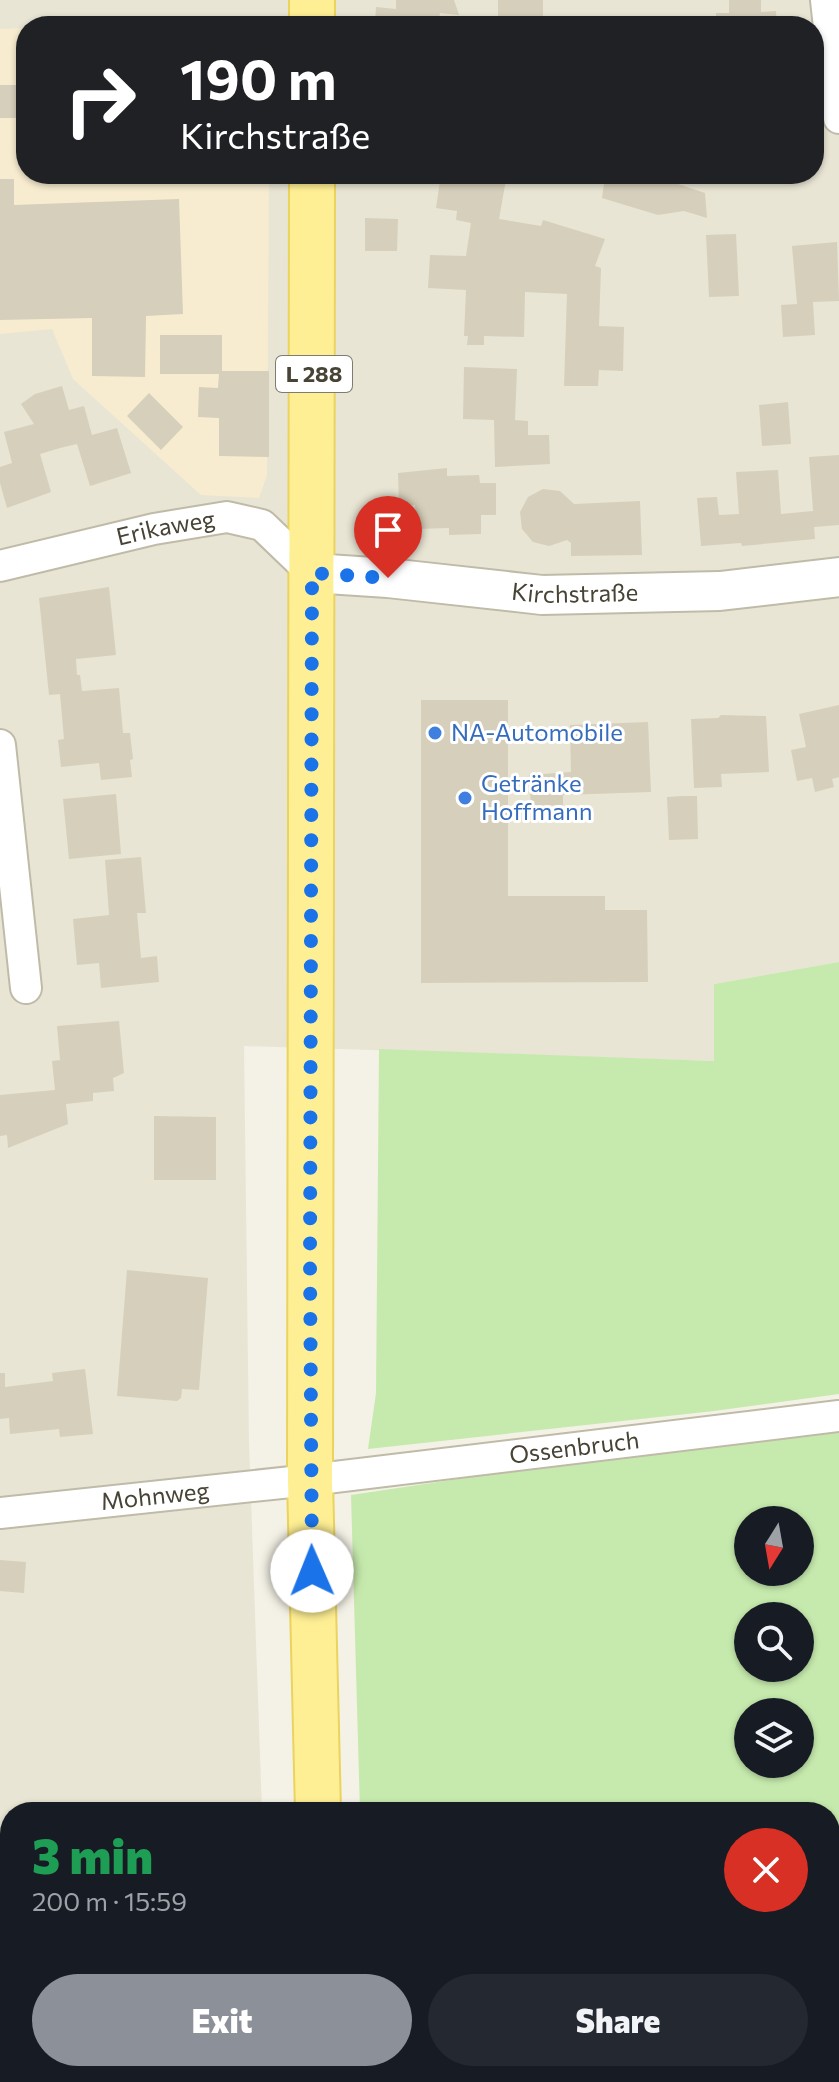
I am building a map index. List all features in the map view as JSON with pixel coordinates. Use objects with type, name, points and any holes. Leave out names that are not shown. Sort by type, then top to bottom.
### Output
[{"type":"main road","name":"L 288","points":[[312,184],[310,1480],[318,1802]]},
{"type":"street","points":[[826,0],[839,118]]},
{"type":"street","name":"Erikaweg","points":[[0,566],[154,529],[227,517],[262,525],[312,573]]},
{"type":"street","name":"Kirchstraße","points":[[312,573],[542,595],[720,591],[839,577]]},
{"type":"street","points":[[0,745],[26,988]]},
{"type":"street","name":"Ossenbruch","points":[[310,1480],[839,1416]]},
{"type":"street","name":"Mohnweg","points":[[0,1513],[310,1480]]},
{"type":"shaded area","points":[[0,0],[839,0],[839,962],[714,984],[714,1061],[244,1046],[249,1443],[262,1802],[0,1802]]},
{"type":"shaded area","points":[[16,28],[16,184],[269,184],[267,475],[259,498],[201,495],[73,379],[52,329],[0,334],[0,29]]},
{"type":"green space","points":[[839,962],[839,1394],[368,1449],[376,1393],[379,1049],[714,1061],[714,984]]},
{"type":"green space","points":[[839,1428],[839,1802],[360,1802],[351,1495],[704,1442]]},
{"type":"building","points":[[396,0],[454,0],[459,15],[375,16],[376,7],[396,9]]},
{"type":"building","points":[[498,0],[543,0],[543,16],[498,16]]},
{"type":"building","points":[[729,0],[761,0],[761,12],[776,11],[776,16],[716,16],[716,13],[729,13]]},
{"type":"building","points":[[0,85],[16,85],[16,118],[0,118]]},
{"type":"building","points":[[0,179],[14,179],[14,205],[179,199],[183,314],[146,316],[145,377],[92,376],[92,318],[0,320]]},
{"type":"building","points":[[440,184],[505,184],[499,219],[541,226],[543,220],[605,239],[595,266],[601,268],[599,326],[624,327],[623,371],[599,370],[598,386],[564,386],[567,294],[525,292],[524,337],[484,336],[484,345],[467,345],[468,336],[464,336],[466,290],[428,288],[430,255],[466,256],[471,223],[456,220],[457,211],[436,208]]},
{"type":"building","points":[[604,184],[678,184],[705,193],[707,218],[684,211],[658,215],[602,198]]},
{"type":"building","points":[[365,218],[398,219],[397,251],[365,251]]},
{"type":"building","points":[[736,234],[739,296],[709,297],[706,235]]},
{"type":"building","points":[[837,242],[839,301],[813,302],[815,335],[783,337],[781,305],[797,304],[792,246]]},
{"type":"building","points":[[160,335],[222,335],[222,371],[269,371],[269,457],[219,456],[219,418],[198,417],[199,387],[218,388],[219,374],[160,374]]},
{"type":"building","points":[[464,367],[517,369],[515,420],[528,421],[528,435],[549,435],[550,464],[495,467],[494,420],[463,419]]},
{"type":"building","points":[[62,386],[69,410],[84,406],[92,435],[117,428],[131,473],[90,486],[77,444],[60,448],[40,454],[51,492],[7,508],[0,483],[0,467],[12,463],[4,432],[34,424],[21,404],[35,394]]},
{"type":"building","points":[[149,393],[183,427],[161,450],[127,416]]},
{"type":"building","points":[[788,402],[791,444],[762,446],[759,405]]},
{"type":"building","points":[[839,455],[839,525],[814,527],[815,539],[742,546],[741,543],[701,546],[697,498],[717,497],[719,515],[739,514],[736,472],[778,470],[781,514],[813,511],[809,457]]},
{"type":"building","points":[[447,468],[447,476],[479,475],[480,483],[496,483],[496,515],[481,515],[481,534],[449,535],[449,528],[416,529],[415,505],[399,505],[398,473]]},
{"type":"building","points":[[543,489],[560,491],[574,504],[640,501],[642,555],[571,556],[571,543],[567,540],[549,546],[533,542],[522,529],[520,512],[528,497]]},
{"type":"building","points":[[109,587],[116,655],[76,659],[77,675],[80,675],[82,691],[119,688],[123,733],[130,733],[133,759],[130,760],[132,777],[101,780],[99,763],[61,767],[58,740],[64,739],[60,694],[49,695],[39,598]]},
{"type":"building","name":"Getränke Hoffmann","points":[[421,700],[508,700],[508,896],[605,896],[605,910],[647,910],[648,982],[421,983]]},
{"type":"building","points":[[839,705],[839,777],[832,779],[834,787],[815,792],[812,778],[797,781],[791,750],[806,747],[799,714]]},
{"type":"building","points":[[721,715],[766,716],[769,772],[721,774],[722,787],[694,788],[691,719],[718,718]]},
{"type":"building","points":[[648,722],[651,792],[563,795],[563,805],[531,806],[529,775],[571,772],[570,725]]},
{"type":"building","points":[[116,794],[121,854],[69,859],[63,799]]},
{"type":"building","points":[[697,796],[698,839],[669,840],[667,797]]},
{"type":"building","points":[[141,857],[146,913],[137,913],[141,958],[157,956],[159,982],[101,988],[99,963],[77,965],[73,919],[109,915],[105,860]]},
{"type":"building","points":[[119,1021],[124,1073],[113,1078],[114,1091],[93,1093],[93,1101],[66,1104],[68,1124],[8,1148],[7,1135],[0,1136],[0,1095],[55,1090],[52,1061],[60,1060],[57,1026]]},
{"type":"building","points":[[154,1116],[216,1117],[216,1180],[154,1180]]},
{"type":"building","points":[[127,1270],[208,1278],[199,1390],[182,1389],[181,1398],[177,1401],[117,1396]]},
{"type":"building","points":[[85,1369],[93,1434],[60,1437],[59,1429],[10,1434],[9,1418],[0,1419],[0,1373],[5,1373],[5,1387],[53,1381],[52,1373]]},
{"type":"building","points":[[0,1560],[26,1562],[24,1593],[0,1591]]},
{"type":"place","name":"NA-Automobile","points":[[435,733]]},
{"type":"place","name":"Getränke Hoffmann","points":[[465,798]]},
{"type":"route","points":[[312,1571],[312,573],[388,578]]}]
